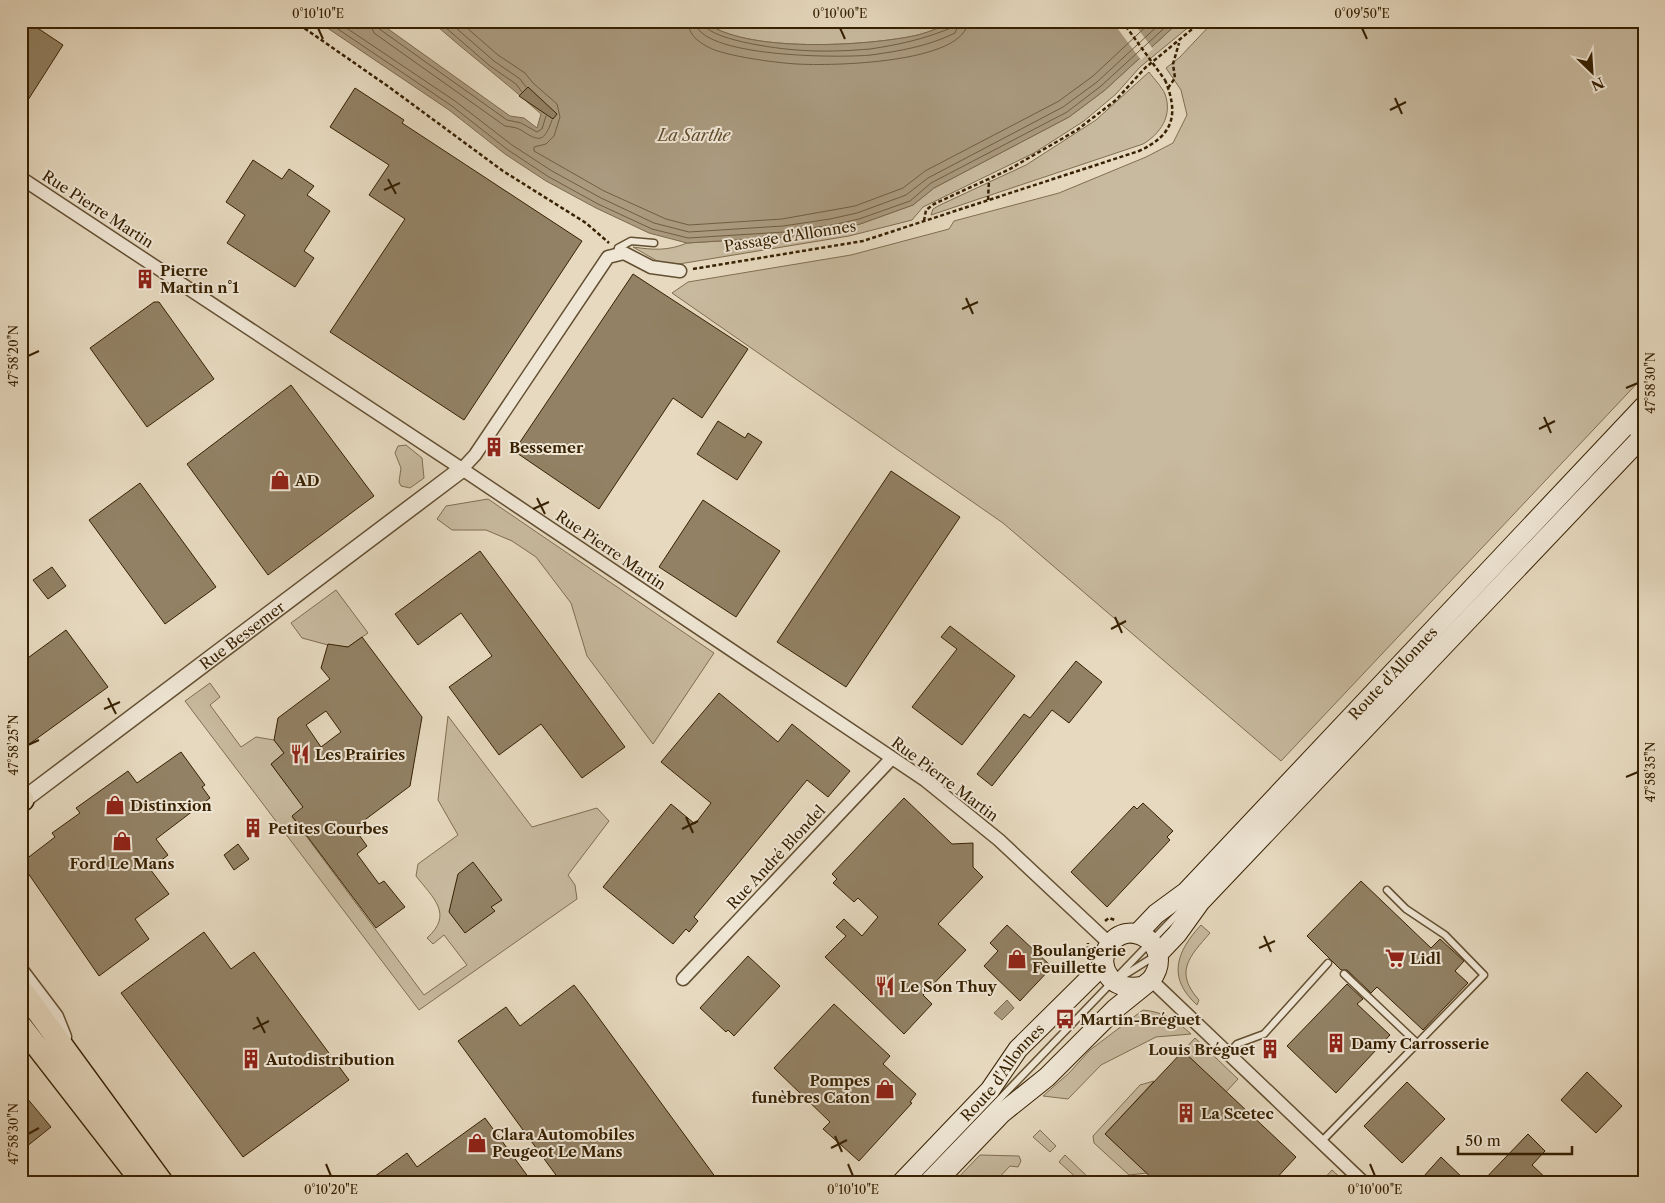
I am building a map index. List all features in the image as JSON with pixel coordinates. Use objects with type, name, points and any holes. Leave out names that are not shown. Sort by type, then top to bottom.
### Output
[{"type":"main road","name":"Route d'Allonnes","points":[[936,1182],[1002,1113],[1047,1076],[1147,983],[1158,968],[1149,943],[1156,914],[1186,892],[1644,406]]},
{"type":"main road","name":"Route d'Allonnes","points":[[902,1182],[990,1090],[1018,1049],[1104,964],[1104,957],[1110,944],[1122,935],[1149,943],[1177,934],[1200,902],[1637,436]]},
{"type":"main road","points":[[1104,964],[1114,982],[1127,988],[1147,983]]},
{"type":"main road","points":[[21,989],[162,1182]]},
{"type":"main road","points":[[21,1026],[142,1182]]},
{"type":"street","name":"Rue Pierre Martin","points":[[21,178],[462,469],[892,758],[962,809],[1110,944]]},
{"type":"street","points":[[462,469],[475,455],[596,271],[608,257],[617,253],[624,253],[650,267],[680,271]]},
{"type":"street","name":"Rue Bessemer","points":[[23,800],[462,469]]},
{"type":"street","name":"Rue André Blondel","points":[[683,979],[892,758]]},
{"type":"street","points":[[21,972],[55,1017],[72,1058]]},
{"type":"street","points":[[1147,983],[1228,1054],[1363,1182]]},
{"type":"lane","points":[[617,253],[618,248],[631,241],[654,242]]},
{"type":"lane","points":[[1637,436],[1644,422]]},
{"type":"lane","points":[[920,1182],[1114,982],[1408,672]]},
{"type":"lane","points":[[1321,1142],[1484,975],[1445,935],[1406,909],[1387,890]]},
{"type":"lane","points":[[1114,982],[1149,943]]},
{"type":"lane","points":[[1228,1054],[1237,1044],[1264,1034],[1328,963]]},
{"type":"lane","points":[[1344,974],[1417,1043]]},
{"type":"path","points":[[294,21],[389,87],[503,171],[586,224],[607,241],[617,253]]},
{"type":"path","points":[[837,21],[842,21]]},
{"type":"path","name":"Passage d'Allonnes","points":[[680,271],[863,241],[1150,146],[1165,133],[1173,116],[1174,106],[1165,80],[1122,21]]},
{"type":"path","points":[[924,221],[926,210],[934,204],[989,180],[1054,145],[1098,115],[1116,100],[1145,68],[1178,43],[1202,21]]},
{"type":"path","points":[[1168,88],[1175,78],[1173,64],[1178,43]]},
{"type":"path","points":[[988,200],[989,180]]},
{"type":"shaded area","points":[[704,21],[954,21],[923,34],[897,39],[839,44],[808,44],[776,43],[747,39],[722,32]]},
{"type":"shaded area","points":[[1180,21],[1196,21],[1140,67],[1116,94],[1084,121],[1034,153],[923,207],[912,220],[849,236],[679,264],[659,262],[633,247],[660,249],[687,243],[785,237],[832,230],[860,224],[913,205],[934,188],[1069,117],[1105,90]]},
{"type":"shaded area","points":[[1214,21],[1644,21],[1644,376],[1281,761],[1003,523],[672,293],[688,282],[851,255],[949,229],[954,221],[1059,193],[1146,157],[1173,143],[1187,115],[1181,90],[1166,68],[1179,58]]},
{"type":"shaded area","points":[[1149,72],[1165,94],[1167,110],[1160,130],[1143,144],[931,215],[933,209],[1026,165],[1096,120]]},
{"type":"shaded area","points":[[406,445],[422,458],[424,478],[410,488],[401,486],[399,482],[401,468],[395,453],[398,446]]},
{"type":"shaded area","points":[[488,499],[714,653],[653,744],[587,656],[571,603],[536,557],[512,541],[486,530],[452,530],[437,519],[446,506]]},
{"type":"shaded area","points":[[336,590],[368,633],[348,647],[328,645],[302,638],[291,623]]},
{"type":"shaded area","points":[[210,683],[220,697],[210,705],[241,747],[256,737],[274,740],[284,753],[271,764],[301,804],[311,802],[292,817],[424,995],[467,965],[444,935],[433,944],[427,938],[435,929],[440,914],[434,899],[416,876],[418,864],[458,835],[438,800],[448,716],[532,827],[597,808],[609,821],[568,875],[575,885],[577,899],[419,1010],[185,701]]},
{"type":"shaded area","points":[[1201,925],[1210,933],[1191,957],[1186,973],[1191,990],[1199,1000],[1197,1005],[1181,985],[1178,965],[1186,945]]},
{"type":"shaded area","points":[[1143,1010],[1169,1018],[1191,1034],[1156,1037],[1101,1065],[1068,1099],[1043,1096],[1069,1073],[1090,1050]]},
{"type":"shaded area","points":[[1195,1038],[1238,1079],[1226,1092],[1183,1051]]},
{"type":"shaded area","points":[[1154,1081],[1105,1134],[1147,1173],[1129,1175],[1094,1143],[1093,1136],[1140,1085]]},
{"type":"shaded area","points":[[1040,1130],[1056,1146],[1050,1152],[1033,1137]]},
{"type":"shaded area","points":[[980,1155],[1019,1156],[1021,1161],[1018,1167],[1010,1166],[995,1182],[954,1182]]},
{"type":"shaded area","points":[[1065,1155],[1093,1182],[1081,1182],[1059,1162]]},
{"type":"shaded area","points":[[1332,1170],[1345,1182],[1321,1182]]},
{"type":"water","name":"La Sarthe","points":[[317,21],[377,21],[510,116],[524,118],[537,128],[541,114],[431,21],[704,21],[722,32],[747,39],[776,43],[839,44],[897,39],[923,34],[954,21],[1180,21],[1105,90],[1069,117],[934,188],[913,205],[860,224],[832,230],[785,237],[687,243],[649,233],[596,208],[546,181],[505,154],[449,110]]},
{"type":"water","points":[[1007,1000],[1014,1008],[1002,1020],[994,1013]]},
{"type":"pier","points":[[1112,21],[1132,21],[1153,49],[1141,60]]},
{"type":"building","points":[[21,21],[27,21],[63,45],[21,111]]},
{"type":"building","points":[[528,87],[557,114],[553,119],[519,96]]},
{"type":"building","points":[[355,88],[404,120],[402,123],[582,241],[464,420],[330,332],[405,219],[369,195],[389,165],[330,127]]},
{"type":"building","points":[[253,160],[282,179],[289,169],[314,186],[307,195],[330,211],[304,251],[314,258],[295,287],[227,243],[245,215],[226,202]]},
{"type":"building","points":[[633,274],[748,349],[702,418],[673,398],[599,509],[514,451]]},
{"type":"building","points":[[154,302],[159,302],[214,379],[147,427],[90,348]]},
{"type":"building","name":"AD","points":[[291,385],[374,496],[268,575],[187,464]]},
{"type":"building","points":[[718,421],[745,438],[748,433],[762,442],[737,480],[697,454]]},
{"type":"building","points":[[891,471],[960,517],[846,687],[777,642]]},
{"type":"building","points":[[140,483],[216,587],[165,624],[89,520]]},
{"type":"building","points":[[703,500],[780,551],[736,617],[659,567]]},
{"type":"building","points":[[480,551],[625,747],[582,778],[541,724],[499,755],[449,687],[492,656],[461,613],[418,645],[395,614]]},
{"type":"building","points":[[52,567],[66,586],[48,599],[33,580]]},
{"type":"building","points":[[950,626],[1015,676],[962,745],[912,707],[957,649],[941,637]]},
{"type":"building","points":[[66,630],[108,687],[21,750],[21,663]]},
{"type":"building","points":[[362,637],[422,717],[410,786],[354,828],[367,846],[357,854],[379,884],[384,881],[405,907],[376,928],[292,816],[303,807],[271,764],[284,753],[274,740],[278,718],[330,679],[321,668],[328,644],[348,647]],"holes":[[[326,711],[341,732],[321,747],[306,725]]]},
{"type":"building","points":[[1076,661],[1102,682],[1069,723],[1052,710],[992,786],[977,774],[1024,714],[1030,718]]},
{"type":"building","points":[[719,693],[778,742],[792,724],[850,771],[828,797],[807,780],[694,917],[698,921],[689,932],[686,929],[673,944],[603,887],[671,804],[695,824],[711,803],[661,762]]},
{"type":"building","points":[[181,752],[205,785],[202,787],[210,798],[156,839],[168,855],[150,869],[169,894],[135,919],[149,939],[99,976],[21,863],[55,837],[52,833],[80,813],[76,808],[128,771],[137,783]]},
{"type":"building","points":[[904,798],[952,844],[973,843],[973,867],[983,877],[938,924],[966,950],[923,995],[932,1004],[904,1034],[825,957],[846,936],[836,927],[844,919],[862,936],[878,917],[858,898],[854,902],[833,883],[837,879],[832,874]]},
{"type":"building","points":[[1143,803],[1173,831],[1167,837],[1170,840],[1107,907],[1071,872],[1134,806],[1137,809]]},
{"type":"building","points":[[238,844],[249,859],[234,870],[224,855]]},
{"type":"building","points":[[473,862],[502,900],[491,907],[495,911],[465,933],[449,912],[458,874]]},
{"type":"building","name":"Lidl","points":[[1361,881],[1431,948],[1440,939],[1464,961],[1455,971],[1468,983],[1423,1030],[1377,987],[1371,993],[1347,970],[1341,970],[1307,936]]},
{"type":"building","name":"Boulangerie Feuillette","points":[[1007,925],[1052,967],[1020,1001],[984,966],[998,951],[990,943]]},
{"type":"building","name":"Autodistribution","points":[[204,932],[231,969],[254,952],[349,1080],[243,1157],[121,993]]},
{"type":"building","points":[[748,956],[780,986],[734,1036],[728,1030],[726,1032],[700,1008]]},
{"type":"building","name":"Damy Carrosserie","points":[[1347,984],[1363,999],[1357,1004],[1390,1035],[1336,1093],[1287,1046]]},
{"type":"building","points":[[574,985],[719,1182],[561,1182],[458,1041],[506,1007],[520,1026]]},
{"type":"building","points":[[834,1004],[890,1056],[883,1064],[916,1094],[910,1102],[912,1103],[859,1161],[823,1129],[830,1122],[774,1068]]},
{"type":"building","name":"La Scetec","points":[[1183,1051],[1296,1157],[1273,1182],[1156,1182],[1105,1134]]},
{"type":"building","points":[[1587,1072],[1622,1106],[1596,1133],[1561,1100]]},
{"type":"building","points":[[1407,1082],[1445,1119],[1402,1163],[1364,1126]]},
{"type":"building","points":[[21,1091],[51,1127],[21,1151]]},
{"type":"building","name":"Clara Automobiles Peugeot Le Mans","points":[[485,1118],[532,1182],[367,1182],[407,1153],[417,1167]]},
{"type":"building","points":[[1528,1134],[1545,1151],[1532,1165],[1550,1182],[1482,1182]]},
{"type":"building","points":[[1441,1157],[1467,1182],[1430,1182],[1424,1176]]},
{"type":"place","name":"Pierre Martin n°1","points":[[145,279]]},
{"type":"place","name":"Bessemer","points":[[494,447]]},
{"type":"place","name":"AD","points":[[280,480]]},
{"type":"place","name":"Les Prairies","points":[[300,754]]},
{"type":"place","name":"Distinxion","points":[[115,805]]},
{"type":"place","name":"Petites Courbes","points":[[253,828]]},
{"type":"place","name":"Ford Le Mans","points":[[122,841]]},
{"type":"place","name":"Lidl","points":[[1395,958]]},
{"type":"place","name":"Boulangerie Feuillette","points":[[1017,959]]},
{"type":"place","name":"Le Son Thuy","points":[[885,986]]},
{"type":"place","name":"Martin-Bréguet","points":[[1065,1019]]},
{"type":"place","name":"Damy Carrosserie","points":[[1336,1043]]},
{"type":"place","name":"Louis Bréguet","points":[[1270,1049]]},
{"type":"place","name":"Autodistribution","points":[[251,1059]]},
{"type":"place","name":"Pompes funèbres Caton","points":[[885,1089]]},
{"type":"place","name":"La Scetec","points":[[1186,1113]]},
{"type":"place","name":"Clara Automobiles Peugeot Le Mans","points":[[477,1143]]}]
